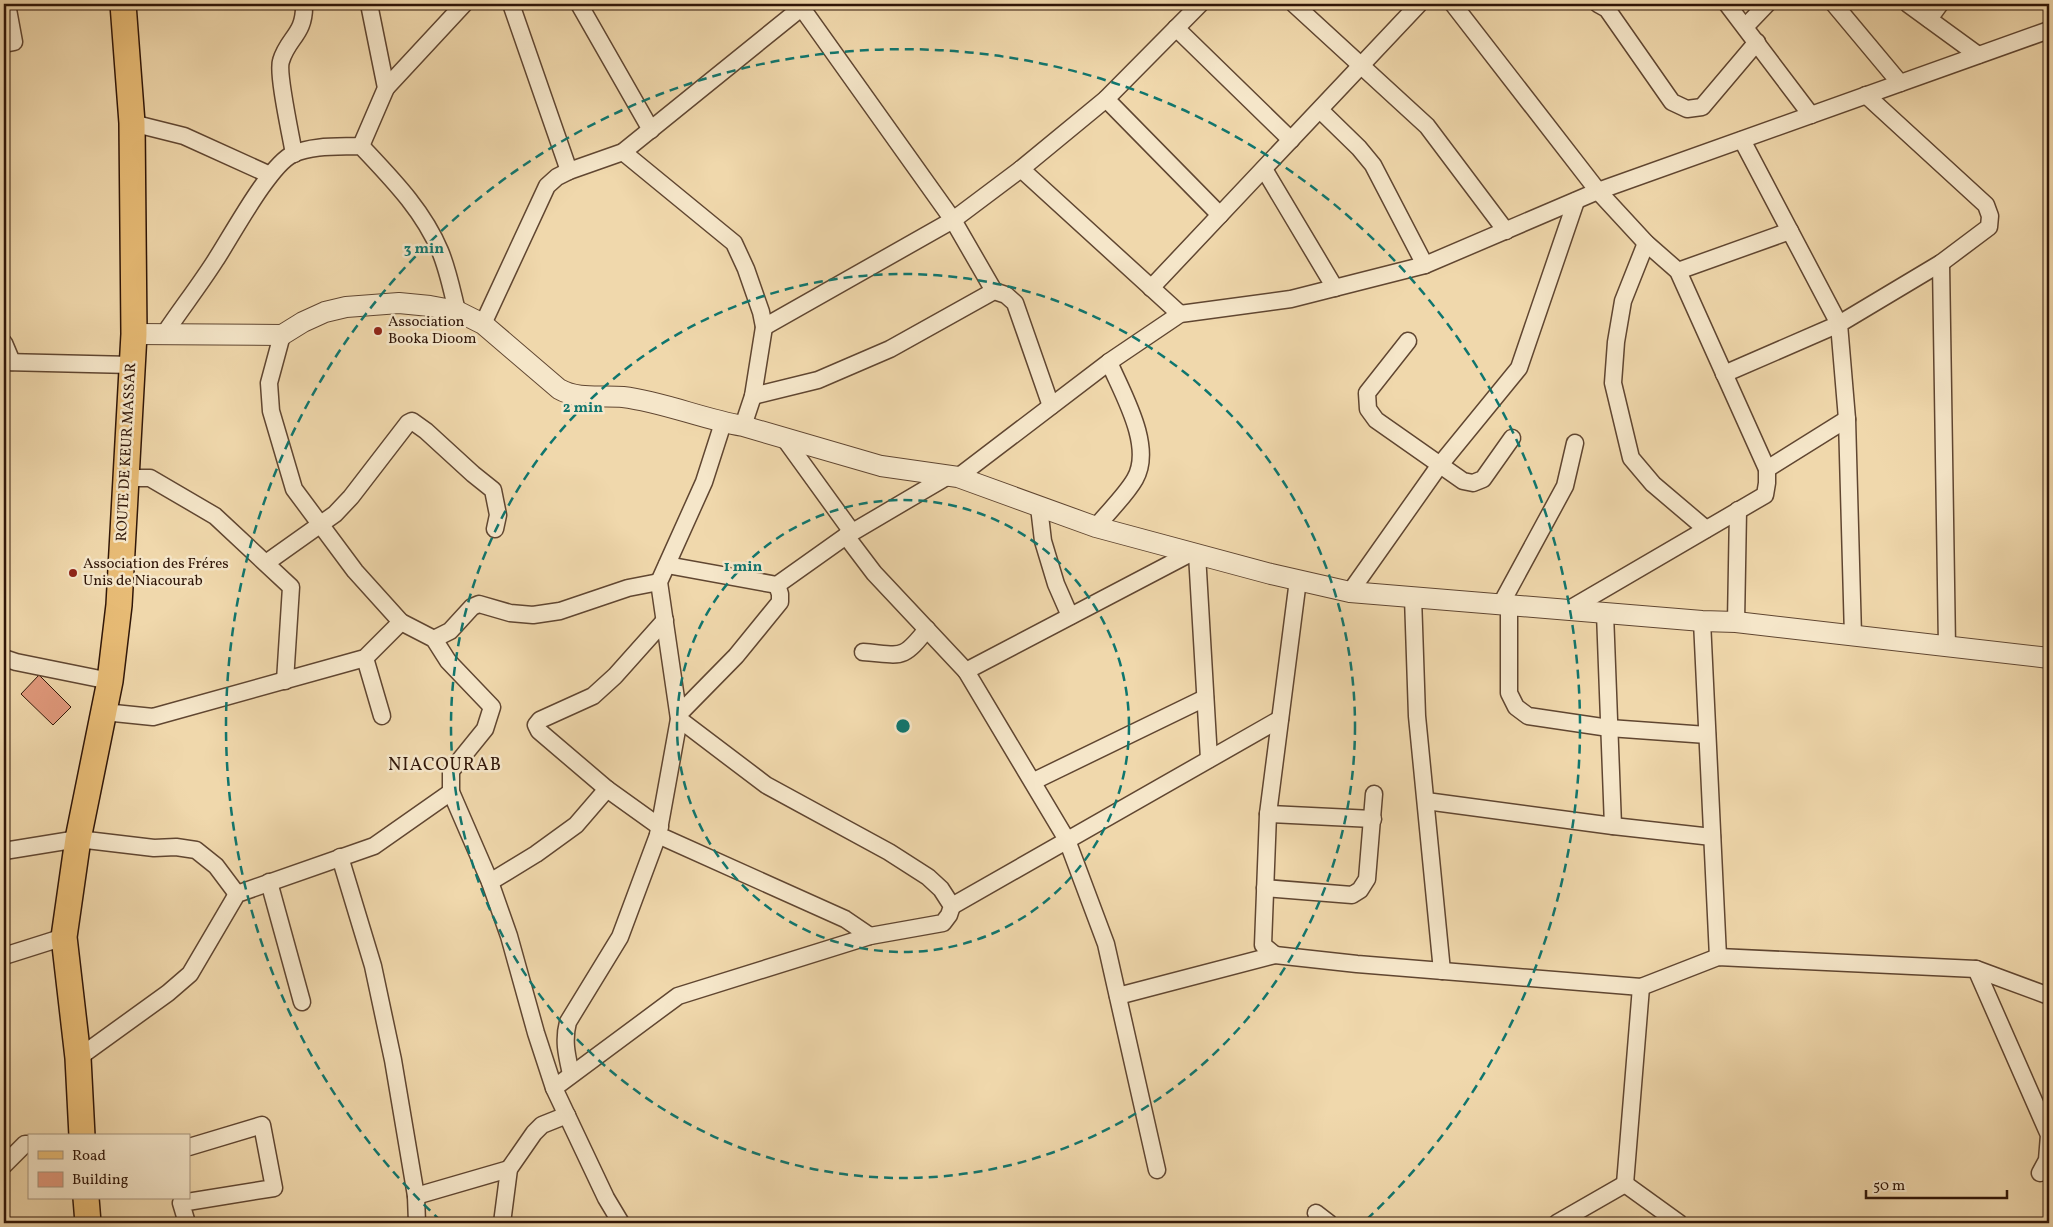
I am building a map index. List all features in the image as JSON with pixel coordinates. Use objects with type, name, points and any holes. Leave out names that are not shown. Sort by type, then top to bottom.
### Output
[{"type":"main road","name":"ROUTE DE KEUR MASSAR","points":[[79,1134],[78,1058],[64,937],[78,839],[110,681],[119,605],[134,334],[132,123],[123,4]]},
{"type":"main road","points":[[86,1200],[88,1223]]},
{"type":"street","points":[[4,44],[14,42],[7,4]]},
{"type":"street","points":[[294,154],[280,67],[286,51],[302,26],[304,4]]},
{"type":"street","points":[[369,4],[386,88]]},
{"type":"street","points":[[361,146],[386,88],[464,4]]},
{"type":"street","points":[[511,4],[569,171]]},
{"type":"street","points":[[579,4],[651,130]]},
{"type":"street","points":[[764,327],[954,220],[1022,169],[1106,99],[1200,4]]},
{"type":"street","points":[[1294,4],[1427,126],[1506,231]]},
{"type":"street","points":[[1151,288],[1419,4]]},
{"type":"street","points":[[1452,4],[1598,191],[1646,243],[1678,271],[1767,469],[1767,483],[1764,495],[1568,610]]},
{"type":"street","points":[[1598,4],[1607,9],[1672,102],[1687,109],[1702,107],[1757,42]]},
{"type":"street","points":[[1728,4],[1811,115]]},
{"type":"street","points":[[1745,26],[1767,4]]},
{"type":"street","points":[[1834,4],[1900,83]]},
{"type":"street","points":[[1908,4],[1978,55]]},
{"type":"street","points":[[1928,19],[1940,4]]},
{"type":"street","points":[[483,324],[547,186],[557,177],[569,171],[623,152],[802,5],[954,220],[994,292]]},
{"type":"street","points":[[1176,28],[1291,140]]},
{"type":"street","points":[[667,565],[777,585],[849,534],[953,476],[1109,362],[1180,314],[1291,299],[1425,265],[1598,191],[2049,30]]},
{"type":"street","points":[[1724,374],[1839,324],[1941,263],[1989,227],[1990,216],[1986,205],[1866,95]]},
{"type":"street","points":[[1106,99],[1220,215]]},
{"type":"street","points":[[1320,110],[1373,164],[1425,265]]},
{"type":"street","points":[[132,123],[184,136],[270,175]]},
{"type":"street","points":[[1742,140],[1839,324],[1847,419],[1853,636]]},
{"type":"street","points":[[164,333],[216,260],[270,175],[286,158],[294,154],[328,147],[361,146],[396,183],[426,223],[440,252],[457,311]]},
{"type":"street","points":[[623,152],[734,243],[754,289],[764,327],[753,396],[743,426]]},
{"type":"street","points":[[1022,169],[1180,314]]},
{"type":"street","points":[[1264,169],[1335,288]]},
{"type":"street","points":[[1350,592],[1439,466],[1519,368],[1576,201]]},
{"type":"street","points":[[1678,271],[1790,231]]},
{"type":"street","points":[[1646,243],[1623,301],[1616,342],[1613,383],[1631,458],[1652,484],[1706,529]]},
{"type":"street","points":[[1941,263],[1947,647]]},
{"type":"street","points":[[753,396],[818,380],[890,349],[994,292],[1006,295],[1015,303],[1051,406]]},
{"type":"street","points":[[134,334],[282,335],[303,322],[325,312],[346,307],[399,303],[430,306],[457,311],[483,324],[559,389],[568,394],[623,397],[672,407],[723,423],[743,426],[881,466],[953,476],[1096,527],[1350,592],[1702,621],[1736,622],[2049,658]]},
{"type":"street","points":[[282,335],[269,383],[272,411],[294,489],[319,526],[355,571],[401,622],[434,639],[448,661],[492,707],[485,729],[451,771],[451,792],[490,882],[509,936],[536,1033],[554,1088],[606,1198],[621,1223]]},
{"type":"street","points":[[1408,341],[1367,393],[1368,409],[1376,420],[1439,466],[1463,481],[1474,483],[1483,479],[1512,438]]},
{"type":"street","points":[[4,343],[8,362],[132,365]]},
{"type":"street","points":[[1096,527],[1136,478],[1142,455],[1139,433],[1109,362]]},
{"type":"street","points":[[1767,469],[1847,419]]},
{"type":"street","points":[[266,563],[319,526],[351,497],[412,421],[493,490],[498,515],[495,529]]},
{"type":"street","points":[[571,1074],[564,1034],[568,1022],[620,937],[659,831],[679,717],[660,582],[704,482],[723,423]]},
{"type":"street","points":[[784,438],[874,573],[966,672],[1034,781],[1067,840],[1106,944],[1157,1170]]},
{"type":"street","points":[[1575,443],[1565,486],[1505,605],[1509,693],[1516,707],[1528,716],[1609,728],[1707,735]]},
{"type":"street","points":[[126,478],[150,478],[215,516],[291,587],[285,681]]},
{"type":"street","points":[[1040,507],[1043,541],[1056,584],[1070,616]]},
{"type":"street","points":[[1736,622],[1738,510]]},
{"type":"street","points":[[966,672],[1070,616],[1194,553]]},
{"type":"street","points":[[1194,553],[1209,759]]},
{"type":"street","points":[[1275,956],[1263,945],[1268,814],[1298,580]]},
{"type":"street","points":[[434,639],[450,631],[472,607],[479,604],[510,613],[533,615],[560,611],[628,588],[660,582]]},
{"type":"street","points":[[679,717],[736,656],[780,602],[777,585]]},
{"type":"street","points":[[1413,597],[1417,716],[1442,971]]},
{"type":"street","points":[[1605,613],[1613,826]]},
{"type":"street","points":[[665,620],[615,676],[593,696],[540,720],[536,725],[538,730],[659,831],[845,919],[870,936]]},
{"type":"street","points":[[1702,621],[1718,957]]},
{"type":"street","points":[[104,712],[153,717],[365,658],[401,622]]},
{"type":"street","points":[[864,652],[899,655],[907,652],[927,629]]},
{"type":"street","points":[[4,658],[110,681]]},
{"type":"street","points":[[365,658],[382,716]]},
{"type":"street","points":[[1034,781],[1206,698]]},
{"type":"street","points":[[679,717],[766,785],[889,852],[928,876],[952,906]]},
{"type":"street","points":[[554,1088],[678,996],[870,936],[943,923],[949,915],[952,906],[1280,719]]},
{"type":"street","points":[[490,882],[536,854],[576,824],[607,789]]},
{"type":"street","points":[[78,1058],[168,993],[190,974],[237,894],[374,846],[451,792]]},
{"type":"street","points":[[1265,888],[1352,895],[1360,890],[1367,879],[1374,819],[1374,794]]},
{"type":"street","points":[[1426,801],[1712,837]]},
{"type":"street","points":[[1268,814],[1374,819]]},
{"type":"street","points":[[4,851],[78,839],[154,848],[176,847],[196,850],[216,866],[237,894]]},
{"type":"street","points":[[340,857],[373,966],[393,1060],[416,1196],[417,1223]]},
{"type":"street","points":[[269,882],[302,1002]]},
{"type":"street","points":[[6,958],[64,937]]},
{"type":"street","points":[[1118,996],[1275,956],[1641,987],[1718,957],[1976,969],[2049,996]]},
{"type":"street","points":[[1976,969],[2048,1135],[2047,1160],[2040,1173]]},
{"type":"street","points":[[1625,1184],[1641,987]]},
{"type":"street","points":[[502,1223],[509,1168],[542,1125],[567,1115]]},
{"type":"street","points":[[187,1223],[181,1204],[274,1188],[262,1125],[190,1147]]},
{"type":"street","points":[[4,1165],[25,1144],[28,1144]]},
{"type":"street","points":[[416,1196],[509,1168]]},
{"type":"street","points":[[1557,1223],[1625,1184]]},
{"type":"street","points":[[1625,1184],[1679,1223]]},
{"type":"street","points":[[1316,1213],[1329,1223]]},
{"type":"building","points":[[39,675],[71,707],[53,725],[21,694]]},
{"type":"place","name":"Association Booka Dioom","points":[[378,331]]},
{"type":"place","name":"Association des Fréres Unis de Niacourab","points":[[73,573]]},
{"type":"district","name":"NIACOURAB","points":[[445,765]]}]
